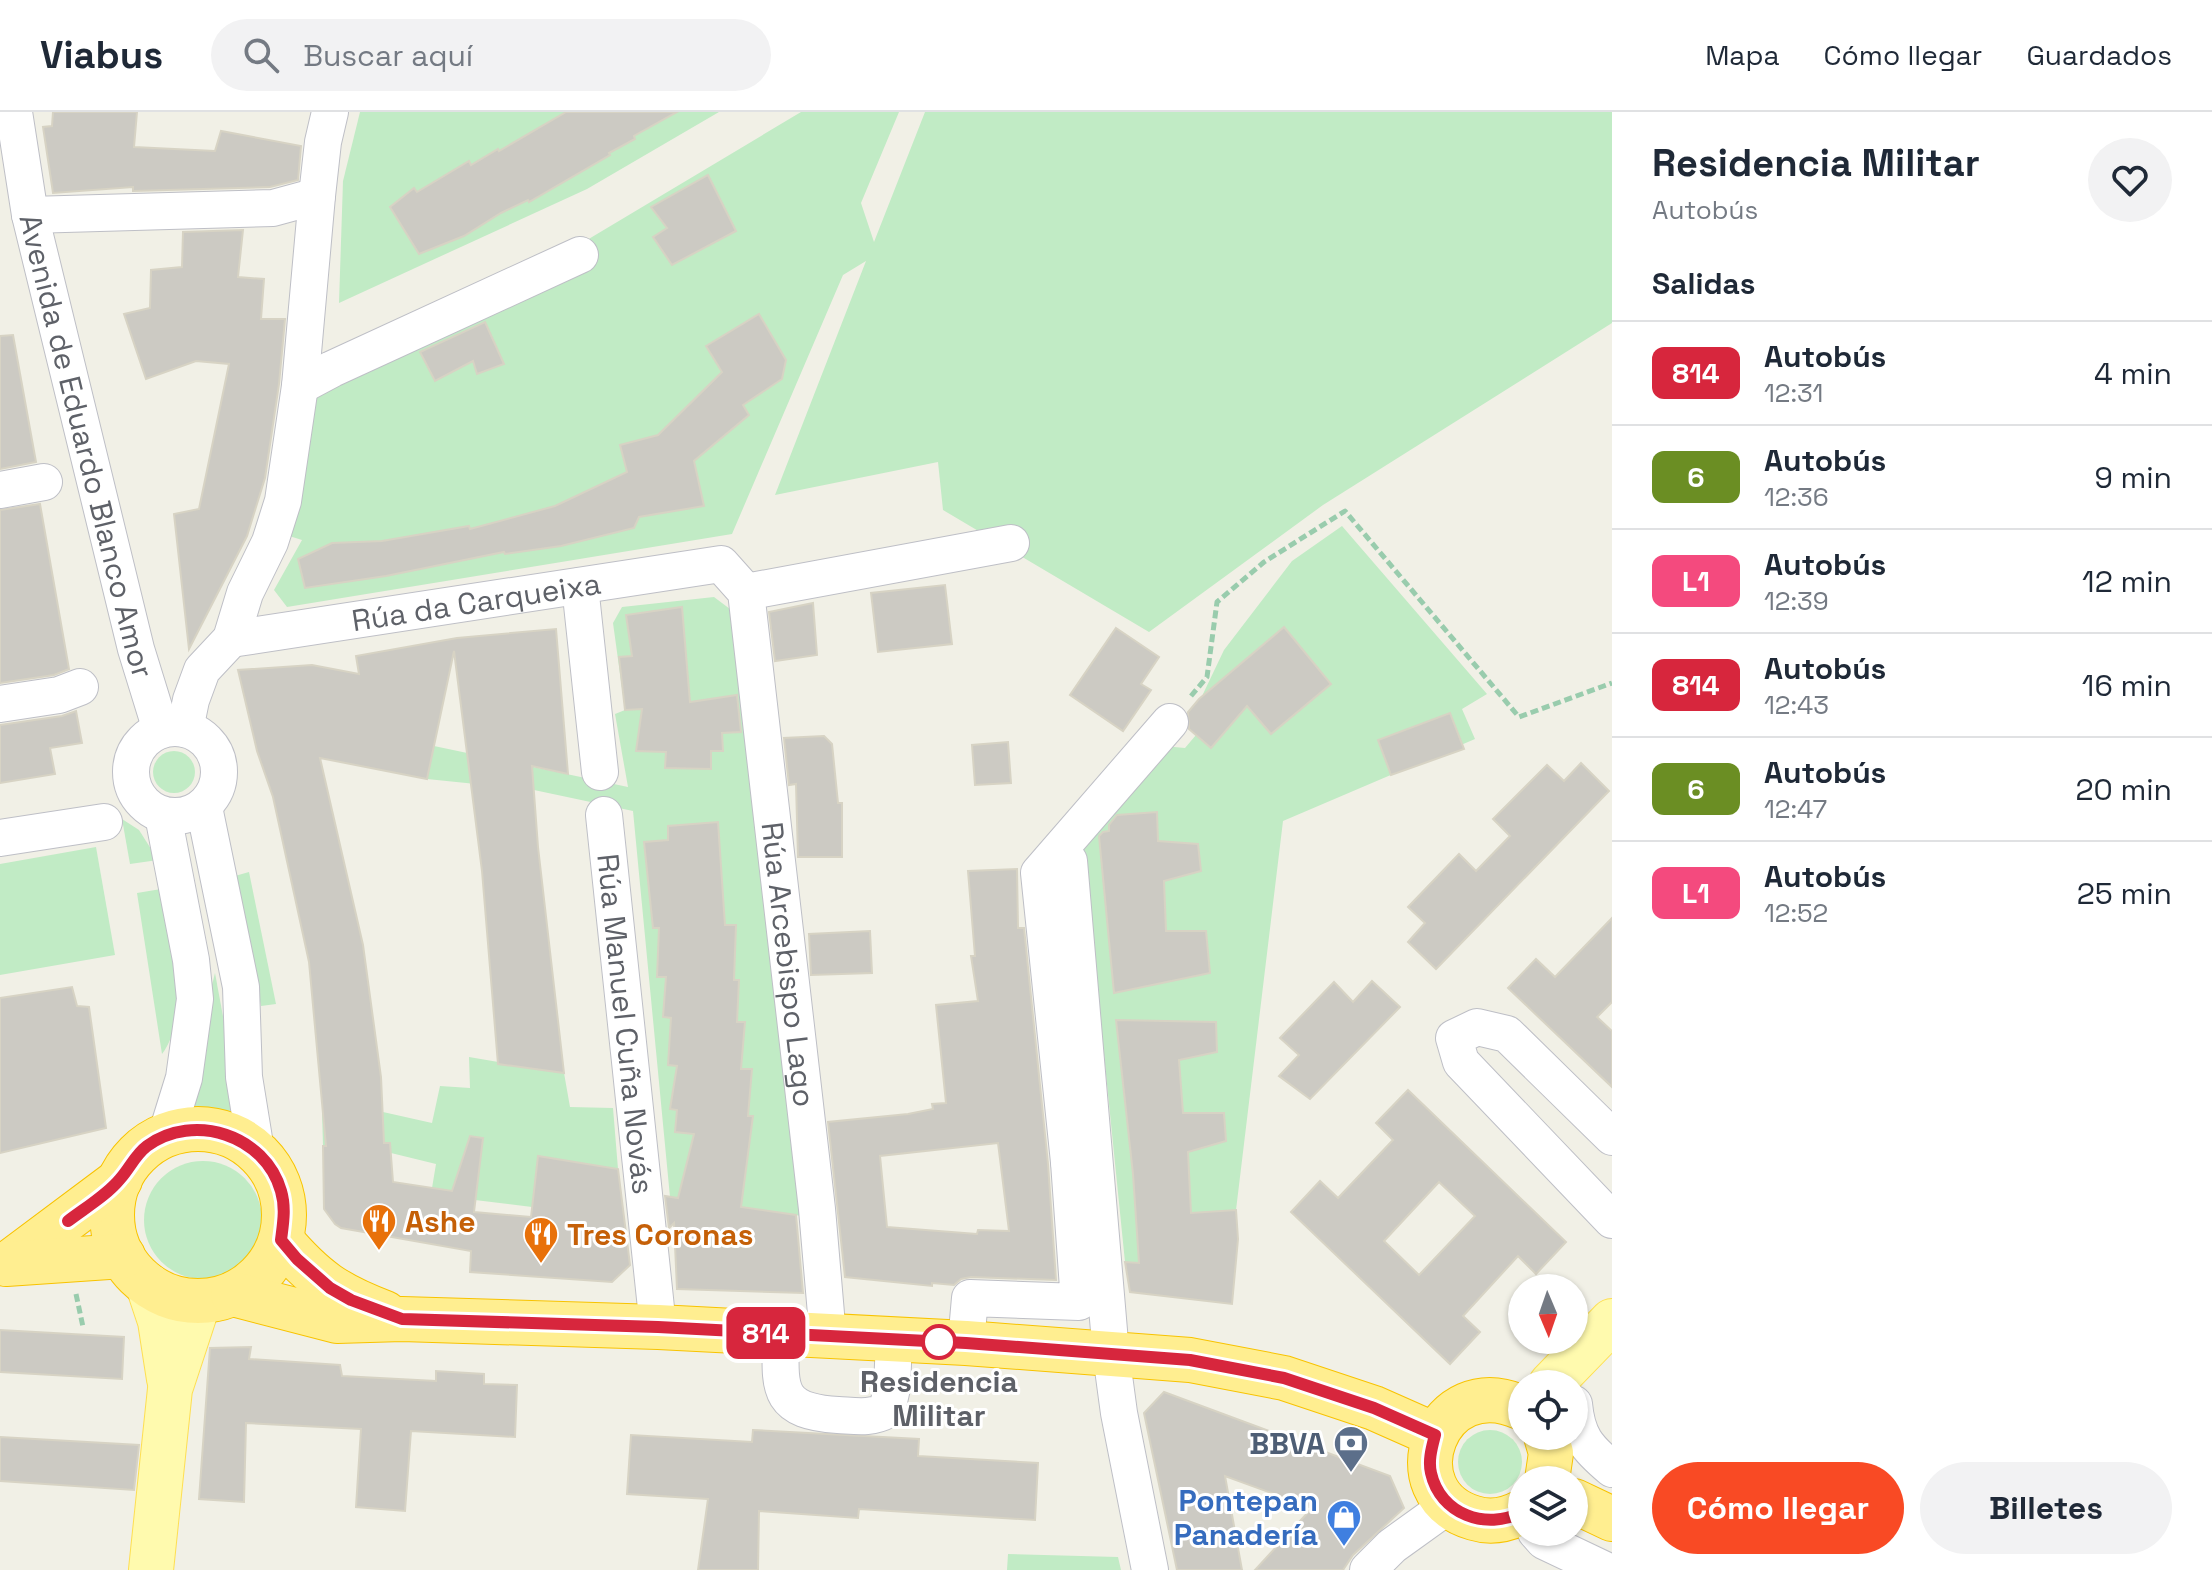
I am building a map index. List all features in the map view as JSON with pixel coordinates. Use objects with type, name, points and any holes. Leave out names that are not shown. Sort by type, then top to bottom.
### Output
[{"type":"highway","points":[[216,1297],[254,1281],[271,1262],[281,1240],[285,1216],[281,1192],[272,1170],[256,1151],[236,1138],[213,1131],[189,1130],[166,1136],[147,1146],[131,1161],[120,1180],[113,1205],[114,1231],[135,1270],[172,1297],[216,1297],[337,1321],[402,1319],[658,1327],[966,1343],[1190,1360],[1284,1378],[1374,1408],[1435,1435]]},
{"type":"highway","points":[[5,1264],[120,1180]]},
{"type":"highway","points":[[281,1240],[330,1288],[351,1300],[402,1319]]},
{"type":"highway","points":[[5,1264],[135,1270]]},
{"type":"highway","points":[[1508,1403],[1492,1399],[1458,1409],[1444,1420],[1435,1435],[1430,1453],[1431,1472],[1437,1490],[1449,1505],[1464,1515],[1482,1521],[1508,1520]]},
{"type":"highway","points":[[1588,1508],[1612,1519]]},
{"type":"main road","points":[[135,1270],[160,1321],[170,1389],[151,1570]]},
{"type":"main road","points":[[170,1389],[216,1297]]},
{"type":"main road","points":[[1577,1370],[1612,1321]]},
{"type":"street","name":"Avenida de Eduardo Blanco Amor","points":[[14,112],[30,215],[136,649],[173,729]]},
{"type":"street","points":[[173,729],[196,733],[208,742],[216,754],[219,768],[213,795],[204,807],[177,817],[150,809],[139,799],[132,786],[130,772],[133,758],[139,745],[173,729],[191,700],[202,670],[231,639],[245,593],[270,542],[283,501],[300,386],[323,142],[330,112]]},
{"type":"street","points":[[30,215],[273,208],[317,196]]},
{"type":"street","points":[[300,386],[580,255]]},
{"type":"street","points":[[0,490],[44,482]]},
{"type":"street","points":[[746,592],[1011,543]]},
{"type":"street","name":"Rúa da Carqueixa","points":[[231,639],[721,564],[746,592]]},
{"type":"street","points":[[580,586],[600,772]]},
{"type":"street","name":"Rúa Arcebispo Lago","points":[[746,592],[817,1209],[828,1337]]},
{"type":"street","points":[[0,704],[59,695],[80,687]]},
{"type":"street","points":[[966,1343],[970,1298],[1079,1302],[1069,1162],[1039,873],[1170,722]]},
{"type":"street","points":[[204,807],[241,987],[244,1077],[256,1151]]},
{"type":"street","points":[[163,815],[191,960],[195,999],[184,1078],[166,1136]]},
{"type":"street","name":"Rúa Manuel Cuña Novás","points":[[604,815],[658,1327]]},
{"type":"street","points":[[0,838],[104,822]]},
{"type":"street","points":[[1069,861],[1111,1354],[1119,1413],[1150,1570]]},
{"type":"street","points":[[1612,1137],[1507,1034],[1477,1027],[1454,1038],[1461,1062],[1612,1220]]},
{"type":"street","points":[[1069,1162],[1089,1100]]},
{"type":"street","points":[[781,1334],[780,1382],[792,1403],[810,1413],[875,1417],[887,1410],[892,1388],[894,1340]]},
{"type":"street","points":[[1588,1449],[1612,1469]]},
{"type":"street","points":[[1368,1570],[1392,1546],[1449,1505]]},
{"type":"street","points":[[1555,1546],[1605,1570]]},
{"type":"path","points":[[1170,722],[1207,677],[1217,602],[1264,562],[1345,511],[1519,717],[1612,683]]},
{"type":"path","points":[[73,1282],[83,1327]]},
{"type":"green space","points":[[360,112],[719,112],[587,189],[339,303],[343,181]]},
{"type":"green space","points":[[801,112],[899,112],[861,203],[874,242],[925,112],[1612,112],[1612,323],[1323,505],[1149,632],[943,510],[938,462],[775,495],[866,261],[843,275],[732,534],[287,607],[274,590],[302,540],[286,535],[315,389],[587,240]]},
{"type":"green space","points":[[1342,526],[1487,694],[1462,709],[1475,739],[1283,821],[1236,1210],[1191,1213],[1190,1183],[1166,1183],[1151,1263],[1125,1262],[1082,837],[1163,746],[1185,748],[1196,735],[1203,694],[1224,650],[1292,561]]},
{"type":"green space","points":[[714,597],[734,612],[802,1216],[670,1197],[633,811],[534,790],[427,779],[434,746],[628,787],[615,714],[625,710],[613,623],[622,607]]},
{"type":"green space","points":[[174,751],[189,757],[195,772],[189,787],[174,793],[159,787],[153,772],[159,757]]},
{"type":"green space","points":[[122,819],[139,830],[158,860],[130,864]]},
{"type":"green space","points":[[96,847],[115,955],[0,975],[0,864]]},
{"type":"green space","points":[[249,872],[276,1004],[261,1006],[235,876]]},
{"type":"green space","points":[[161,889],[178,996],[171,1037],[162,1054],[137,893]]},
{"type":"green space","points":[[215,973],[242,1119],[180,1111]]},
{"type":"green space","points":[[469,1057],[564,1073],[570,1107],[613,1108],[618,1169],[538,1157],[532,1207],[475,1200],[452,1191],[432,1188],[436,1164],[391,1153],[390,1143],[371,1141],[323,1146],[322,1112],[383,1112],[432,1123],[440,1086],[470,1088]]},
{"type":"green space","points":[[203,1161],[226,1166],[245,1178],[257,1197],[262,1220],[257,1243],[245,1262],[226,1274],[203,1279],[180,1274],[161,1262],[149,1243],[144,1220],[149,1197],[161,1178],[180,1166]]},
{"type":"green space","points":[[1490,1430],[1508,1435],[1508,1450],[1519,1450],[1521,1466],[1508,1466],[1508,1489],[1490,1494],[1467,1485],[1458,1462],[1467,1439]]},
{"type":"green space","points":[[1008,1554],[1118,1557],[1121,1570],[1007,1570]]},
{"type":"building","points":[[53,112],[137,112],[134,147],[215,151],[221,131],[301,146],[298,180],[270,187],[133,191],[133,187],[53,193],[43,127],[52,126]]},
{"type":"building","points":[[566,112],[677,112],[529,202],[501,213],[464,236],[419,254],[390,207],[414,188],[417,192],[469,161],[471,165],[499,151]]},
{"type":"building","points":[[708,175],[736,231],[672,265],[653,237],[667,228],[651,207]]},
{"type":"building","points":[[243,230],[238,277],[264,279],[261,319],[285,319],[279,384],[265,478],[247,536],[189,649],[174,514],[199,509],[229,364],[196,361],[146,379],[124,314],[150,308],[151,270],[182,267],[183,232]]},
{"type":"building","points":[[759,314],[786,360],[782,379],[743,405],[749,415],[694,461],[704,506],[639,517],[634,528],[561,546],[504,552],[386,576],[305,588],[298,559],[332,543],[382,541],[469,526],[470,529],[555,506],[627,472],[620,445],[658,435],[722,372],[706,346]]},
{"type":"building","points":[[485,322],[504,364],[477,374],[473,361],[435,381],[420,352]]},
{"type":"building","points":[[13,335],[36,462],[0,469],[0,336]]},
{"type":"building","points":[[40,504],[69,669],[54,675],[0,683],[0,510]]},
{"type":"building","points":[[945,585],[952,644],[878,652],[871,593]]},
{"type":"building","points":[[813,603],[817,655],[775,661],[769,612]]},
{"type":"building","points":[[682,607],[690,702],[737,695],[741,732],[722,733],[723,751],[711,751],[711,769],[665,768],[666,752],[636,751],[642,709],[625,710],[619,657],[632,656],[626,615]]},
{"type":"building","points":[[1284,627],[1331,684],[1271,734],[1247,706],[1211,748],[1189,729],[1188,712],[1199,699]]},
{"type":"building","points":[[1116,628],[1159,657],[1141,684],[1151,690],[1123,731],[1070,695]]},
{"type":"building","points":[[556,629],[568,774],[532,766],[538,847],[564,1073],[498,1064],[482,871],[454,651],[427,779],[320,758],[363,945],[381,1077],[384,1143],[390,1143],[393,1182],[452,1191],[470,1136],[483,1138],[474,1212],[531,1217],[538,1156],[618,1169],[630,1265],[612,1282],[470,1272],[471,1251],[341,1228],[324,1209],[323,1146],[326,1146],[309,962],[273,797],[257,751],[238,670],[312,665],[359,674],[356,656],[457,638]]},
{"type":"building","points":[[76,711],[82,743],[50,748],[55,774],[0,783],[0,725]]},
{"type":"building","points":[[1450,713],[1464,749],[1391,775],[1378,740]]},
{"type":"building","points":[[824,736],[832,744],[838,803],[842,803],[842,857],[798,857],[796,784],[789,785],[784,738]]},
{"type":"building","points":[[1008,742],[1011,783],[975,785],[972,745]]},
{"type":"building","points":[[1581,763],[1609,791],[1436,969],[1408,942],[1425,923],[1408,907],[1459,854],[1476,871],[1510,836],[1493,819],[1547,765],[1564,781]]},
{"type":"building","points":[[1157,812],[1158,841],[1198,844],[1201,871],[1164,881],[1166,931],[1206,931],[1210,973],[1114,993],[1099,836],[1109,831],[1109,825],[1117,815]]},
{"type":"building","points":[[718,822],[725,925],[736,925],[734,980],[739,980],[737,1022],[745,1022],[741,1069],[752,1069],[748,1116],[753,1116],[741,1207],[796,1215],[803,1293],[677,1289],[674,1223],[669,1228],[665,1196],[678,1198],[694,1134],[675,1132],[677,1110],[670,1109],[677,1066],[668,1065],[671,1018],[663,1017],[666,977],[657,977],[659,928],[653,928],[644,842],[668,840],[668,826]]},
{"type":"building","points":[[1017,869],[1018,928],[1024,928],[1048,1164],[1056,1280],[971,1277],[961,1279],[954,1285],[932,1283],[932,1286],[845,1277],[828,1122],[908,1114],[933,1109],[932,1104],[946,1103],[936,1005],[978,1001],[971,956],[975,956],[968,871]],"holes":[[[998,1143],[1009,1231],[978,1230],[977,1234],[887,1227],[880,1156]]]},
{"type":"building","points":[[1612,918],[1612,1002],[1597,1017],[1612,1031],[1612,1087],[1508,988],[1536,959],[1555,977]]},
{"type":"building","points":[[870,931],[872,973],[811,975],[809,934]]},
{"type":"building","points":[[1372,981],[1400,1007],[1310,1099],[1279,1076],[1299,1055],[1280,1038],[1334,982],[1353,1002]]},
{"type":"building","points":[[72,987],[77,1006],[89,1007],[106,1128],[0,1153],[0,998]]},
{"type":"building","points":[[1116,1020],[1216,1022],[1217,1052],[1179,1060],[1183,1113],[1224,1113],[1226,1141],[1188,1152],[1191,1213],[1236,1210],[1238,1239],[1232,1304],[1130,1292],[1125,1262],[1139,1263],[1133,1174]]},
{"type":"building","points":[[1408,1090],[1566,1242],[1536,1274],[1518,1256],[1463,1316],[1480,1332],[1450,1364],[1291,1212],[1320,1181],[1338,1198],[1393,1140],[1376,1123]],"holes":[[[1439,1182],[1475,1216],[1419,1275],[1384,1241]]]},
{"type":"building","points":[[0,1330],[124,1337],[122,1379],[0,1372]]},
{"type":"building","points":[[251,1347],[249,1359],[340,1365],[342,1376],[436,1381],[436,1371],[484,1374],[484,1384],[517,1385],[515,1437],[411,1431],[405,1511],[356,1507],[361,1429],[246,1423],[244,1502],[199,1499],[210,1348]]},
{"type":"building","points":[[1164,1392],[1390,1476],[1404,1508],[1353,1555],[1343,1570],[1255,1570],[1312,1508],[1225,1476],[1242,1570],[1177,1570],[1144,1413]]},
{"type":"building","points":[[753,1430],[919,1439],[918,1456],[1038,1463],[1035,1520],[859,1509],[858,1518],[759,1511],[758,1570],[698,1570],[708,1499],[627,1494],[631,1435],[752,1442]]},
{"type":"building","points":[[0,1437],[139,1445],[134,1490],[0,1481]]},
{"type":"bus line","name":"814","points":[[68,1221],[120,1180],[131,1161],[147,1146],[166,1136],[189,1130],[213,1131],[236,1138],[256,1151],[272,1170],[281,1192],[285,1216],[281,1240],[297,1259],[330,1288],[351,1300],[402,1319],[658,1327],[966,1343],[1190,1360],[1284,1378],[1374,1408],[1435,1435],[1430,1453],[1431,1472],[1437,1490],[1449,1505],[1464,1515],[1482,1521],[1508,1518]]},
{"type":"place","name":"Ashe","points":[[379,1252]]},
{"type":"place","name":"Tres Coronas","points":[[541,1265]]},
{"type":"place","name":"Residencia Militar","points":[[939,1342]]},
{"type":"place","name":"BBVA","points":[[1351,1474]]},
{"type":"place","name":"Pontepan Panadería","points":[[1344,1548]]}]
